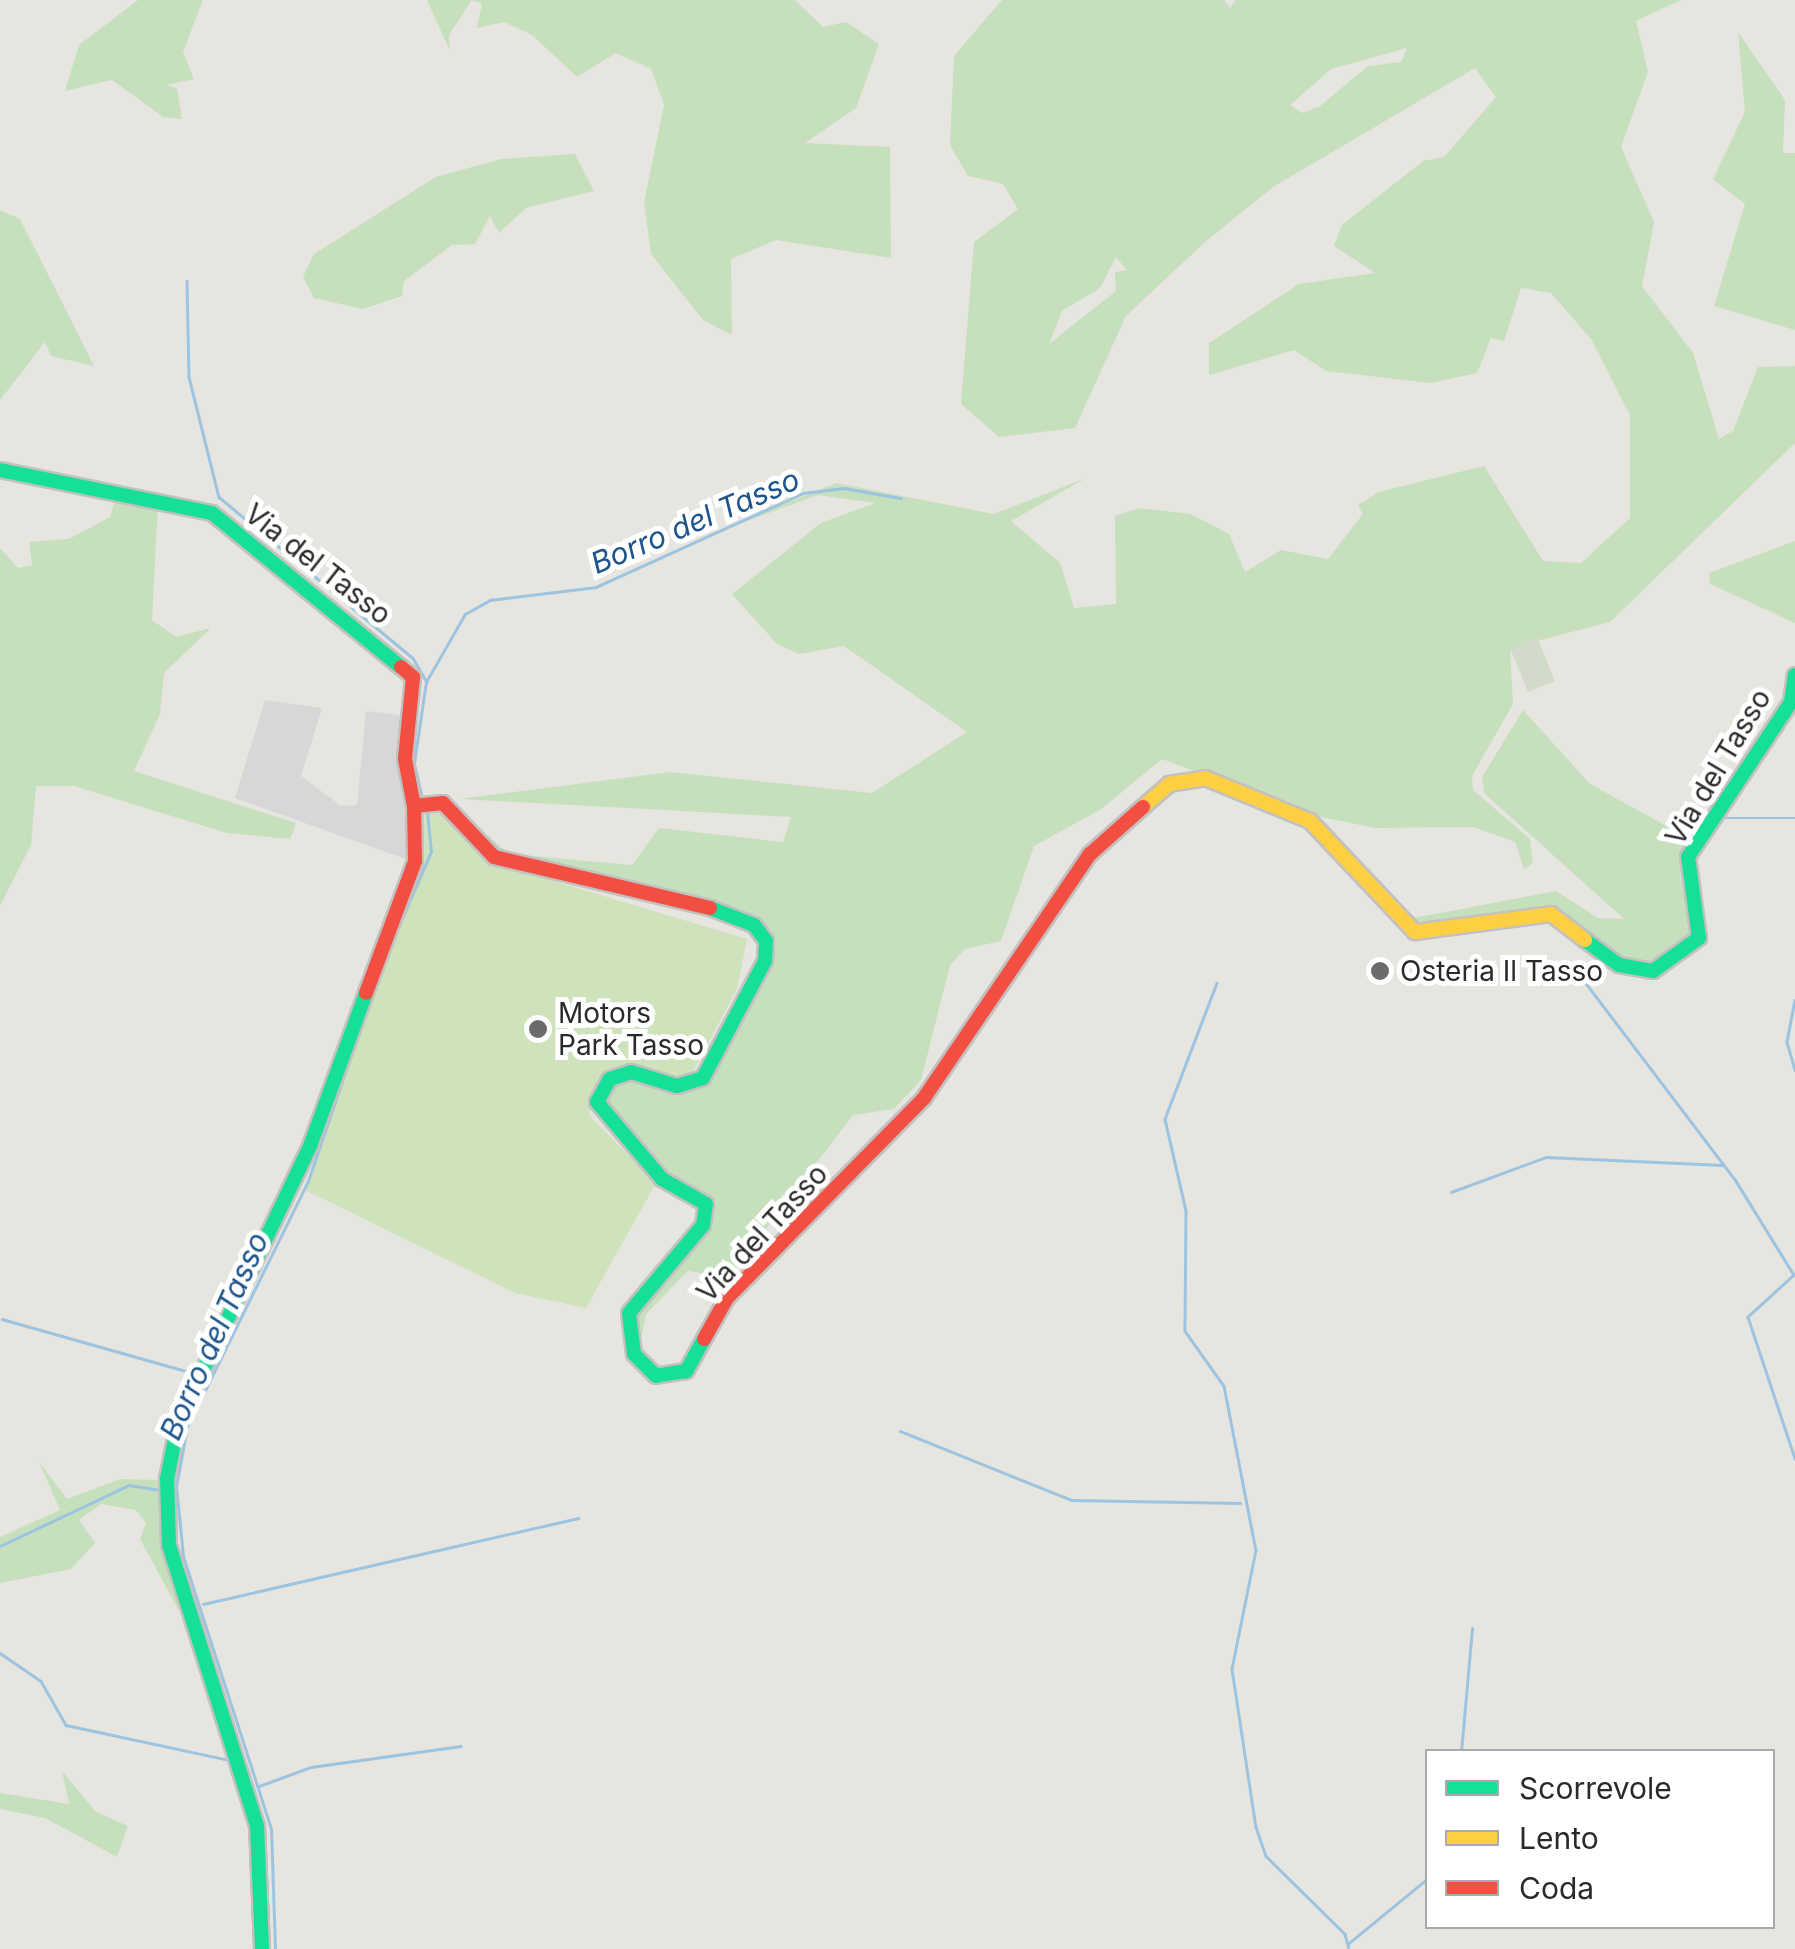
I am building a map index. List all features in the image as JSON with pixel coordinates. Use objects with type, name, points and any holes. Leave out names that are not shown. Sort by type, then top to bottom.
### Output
[{"type":"street","name":"Via del Tasso","points":[[0,470],[212,513],[375,640],[413,677],[404,759],[414,806],[443,804],[494,857],[704,906],[754,925],[766,941],[703,1078],[677,1086],[631,1072],[610,1080],[597,1102],[662,1179],[706,1204],[704,1225],[629,1312],[638,1361],[670,1377],[691,1364],[727,1298],[924,1098],[1090,854],[1169,784],[1204,778],[1310,822],[1415,932],[1551,914],[1620,966],[1653,971],[1699,938],[1688,858],[1791,702],[1795,675]]},
{"type":"street","points":[[262,1949],[257,1826],[169,1545],[167,1479],[178,1424],[310,1146],[415,861],[414,806]]},
{"type":"shaded area","points":[[265,700],[322,708],[301,776],[341,806],[357,805],[366,711],[408,716],[400,760],[411,861],[235,798]]},
{"type":"green space","points":[[138,0],[203,0],[183,52],[194,79],[165,85],[177,88],[182,119],[163,117],[112,80],[65,91],[79,45]]},
{"type":"green space","points":[[427,0],[472,0],[449,35],[450,51]]},
{"type":"green space","points":[[472,0],[795,0],[823,27],[846,22],[879,44],[856,108],[805,143],[890,147],[891,258],[776,240],[731,259],[732,335],[703,320],[651,254],[644,203],[664,105],[651,69],[616,53],[577,77],[532,35],[504,22],[477,28],[482,4]]},
{"type":"green space","points":[[1002,0],[1224,0],[1230,8],[1236,0],[1681,0],[1636,21],[1648,72],[1621,147],[1654,222],[1642,286],[1693,353],[1719,439],[1733,431],[1758,367],[1795,366],[1795,443],[1610,622],[1510,648],[1513,704],[1472,776],[1473,790],[1530,839],[1533,863],[1524,869],[1515,842],[1474,827],[1375,828],[1316,816],[1162,759],[1100,810],[1034,846],[1001,941],[965,949],[950,965],[921,1080],[894,1109],[853,1115],[729,1277],[688,1271],[646,1314],[638,1352],[633,1314],[711,1216],[602,1109],[612,1083],[630,1077],[706,1080],[768,962],[757,921],[496,853],[452,805],[509,854],[632,865],[659,828],[783,842],[791,817],[460,799],[670,772],[872,793],[967,732],[844,646],[799,654],[777,644],[732,594],[821,523],[875,503],[818,495],[695,540],[836,483],[994,514],[1086,478],[1011,521],[1060,563],[1074,608],[1116,604],[1115,516],[1139,508],[1191,514],[1229,534],[1245,572],[1281,550],[1328,559],[1363,514],[1358,505],[1379,492],[1484,466],[1543,561],[1581,563],[1630,518],[1630,415],[1591,339],[1551,293],[1521,288],[1504,341],[1491,338],[1477,373],[1431,383],[1326,371],[1294,350],[1209,375],[1209,343],[1299,284],[1375,273],[1334,246],[1342,225],[1423,161],[1444,157],[1496,97],[1475,68],[1273,187],[1204,243],[1126,316],[1075,428],[999,437],[961,404],[974,242],[1018,209],[1003,184],[968,176],[950,145],[954,56]],"holes":[[[1407,48],[1401,62],[1368,66],[1320,106],[1302,113],[1290,105],[1331,69]],[[1116,257],[1127,270],[1115,272],[1116,291],[1049,344],[1062,311],[1100,288]]]},
{"type":"green space","points":[[1738,32],[1785,100],[1783,153],[1795,153],[1795,330],[1714,306],[1745,204],[1713,179],[1745,112]]},
{"type":"green space","points":[[575,154],[594,191],[526,208],[499,233],[490,216],[475,244],[452,245],[404,281],[402,296],[363,309],[314,298],[303,277],[314,254],[436,177],[501,159]]},
{"type":"green space","points":[[0,210],[20,219],[94,366],[51,356],[45,342],[0,400]]},
{"type":"green space","points":[[116,496],[158,504],[152,620],[176,637],[211,628],[164,673],[160,714],[134,771],[296,823],[290,839],[227,833],[74,786],[36,786],[31,845],[0,906],[0,548],[18,568],[32,565],[29,542],[69,539],[110,517]]},
{"type":"green space","points":[[1795,541],[1795,623],[1710,584],[1709,573]]},
{"type":"green space","points":[[1537,637],[1555,681],[1528,692],[1510,648]]},
{"type":"green space","points":[[1523,710],[1590,784],[1692,840],[1680,876],[1695,936],[1668,962],[1633,966],[1552,910],[1416,927],[1403,920],[1556,891],[1598,918],[1624,919],[1484,793],[1482,777]]},
{"type":"green space","name":"Motors Park Tasso","points":[[439,813],[484,860],[747,939],[737,989],[687,1083],[631,1069],[595,1091],[589,1115],[656,1183],[586,1308],[515,1293],[305,1190],[419,863],[425,814]]},
{"type":"green space","points":[[39,1462],[67,1499],[120,1479],[160,1480],[162,1545],[185,1607],[178,1609],[140,1539],[146,1523],[136,1510],[101,1504],[79,1520],[95,1543],[71,1569],[0,1583],[0,1537],[60,1510]]},
{"type":"green space","points":[[62,1771],[96,1812],[128,1826],[117,1857],[45,1818],[0,1809],[0,1793],[69,1804]]},
{"type":"waterway","points":[[187,281],[189,377],[219,497],[413,658],[427,682]]},
{"type":"waterway","name":"Borro del Tasso","points":[[422,799],[414,763],[426,682],[465,614],[490,600],[596,587],[803,493],[844,488],[901,498]]},
{"type":"waterway","name":"Borro del Tasso","points":[[396,932],[431,852],[427,812]]},
{"type":"waterway","points":[[1725,818],[1795,818]]},
{"type":"waterway","points":[[1582,978],[1736,1181],[1794,1275]]},
{"type":"waterway","points":[[1217,983],[1165,1119],[1186,1211],[1185,1331],[1224,1386],[1256,1550],[1232,1669],[1256,1827],[1266,1856],[1345,1934],[1349,1949]]},
{"type":"waterway","points":[[1795,1000],[1787,1042],[1795,1070]]},
{"type":"waterway","name":"Borro del Tasso","points":[[275,1949],[271,1829],[183,1556],[176,1487],[187,1427],[308,1181],[360,1029]]},
{"type":"waterway","points":[[1451,1192],[1546,1157],[1723,1165]]},
{"type":"waterway","points":[[1794,1275],[1748,1317],[1795,1458]]},
{"type":"waterway","points":[[2,1319],[193,1373]]},
{"type":"waterway","points":[[900,1431],[1072,1500],[1240,1503]]},
{"type":"waterway","points":[[0,1546],[129,1485],[160,1490]]},
{"type":"waterway","points":[[203,1604],[578,1518]]},
{"type":"waterway","points":[[1461,1749],[1472,1628]]},
{"type":"waterway","points":[[0,1653],[41,1681],[66,1725],[229,1760]]},
{"type":"waterway","points":[[259,1786],[311,1767],[461,1746]]},
{"type":"waterway","points":[[1349,1943],[1425,1880]]},
{"type":"traffic: fast","points":[[0,470],[212,513],[401,667]]},
{"type":"traffic: fast","points":[[1585,940],[1619,965],[1653,971],[1699,938],[1688,857],[1791,702],[1795,675]]},
{"type":"traffic: fast","points":[[704,1339],[686,1371],[656,1376],[634,1354],[629,1313],[703,1225],[706,1204],[662,1179],[597,1102],[610,1079],[631,1072],[677,1086],[703,1078],[765,961],[766,941],[754,925],[710,908]]},
{"type":"traffic: fast","points":[[262,1949],[257,1826],[169,1545],[167,1479],[178,1423],[310,1146],[366,993]]},
{"type":"traffic: slow","points":[[1143,807],[1169,784],[1205,778],[1310,821],[1415,932],[1551,914],[1585,940]]},
{"type":"traffic: jam","points":[[401,667],[413,677],[405,759],[414,806],[443,803],[494,857],[710,908]]},
{"type":"traffic: jam","points":[[366,993],[415,861],[414,806]]},
{"type":"traffic: jam","points":[[704,1339],[727,1298],[924,1098],[1090,854],[1143,807]]},
{"type":"place","name":"Osteria Il Tasso","points":[[1380,971]]},
{"type":"place","name":"Motors Park Tasso","points":[[538,1029]]}]
